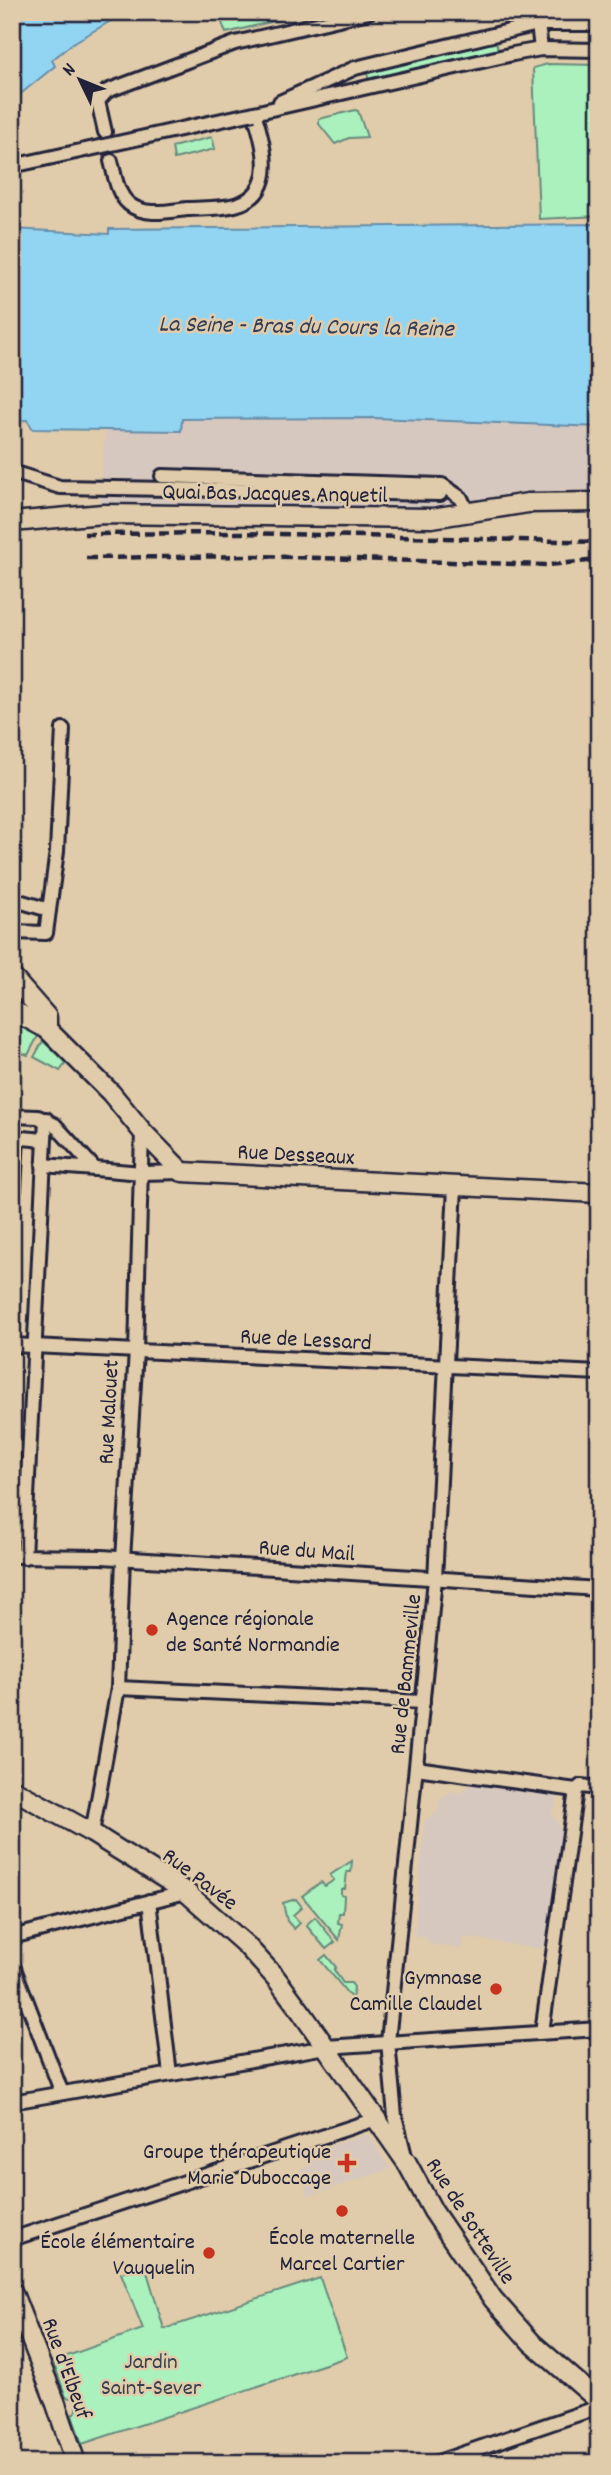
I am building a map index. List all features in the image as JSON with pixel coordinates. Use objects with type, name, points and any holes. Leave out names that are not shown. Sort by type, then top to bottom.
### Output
[{"type":"street","points":[[104,132],[99,101],[107,91],[234,43],[369,12]]},
{"type":"street","points":[[526,12],[538,24],[541,49]]},
{"type":"street","points":[[538,24],[549,12]]},
{"type":"street","points":[[258,112],[355,68],[538,24],[599,24]]},
{"type":"street","points":[[12,166],[541,49],[599,50]]},
{"type":"street","points":[[111,161],[122,196],[130,205],[142,210],[153,212],[238,204],[256,191],[265,170],[266,156],[258,112]]},
{"type":"street","points":[[12,472],[60,487],[440,494]]},
{"type":"street","name":"Quai Bas Jacques Anquetil","points":[[162,476],[442,485],[461,498],[468,513]]},
{"type":"street","name":"Quai Bas Jacques Anquetil","points":[[12,522],[125,514],[432,518],[528,503],[599,502]]},
{"type":"street","points":[[12,932],[47,933],[57,851],[64,729]]},
{"type":"street","points":[[12,899],[49,910]]},
{"type":"street","points":[[12,976],[47,1017],[47,1029]]},
{"type":"street","points":[[12,1010],[47,1029],[111,1093],[142,1131],[182,1172]]},
{"type":"street","points":[[12,1116],[46,1119],[55,1125],[95,1169]]},
{"type":"street","points":[[18,1556],[35,1347],[46,1119]]},
{"type":"street","name":"Rue Malouet","points":[[92,1833],[118,1688],[136,1351],[142,1131]]},
{"type":"street","points":[[41,1192],[13,1190],[15,1138],[44,1140]]},
{"type":"street","name":"Rue Desseaux","points":[[43,1165],[142,1173],[182,1172],[599,1194]]},
{"type":"street","name":"Rue de Bammeville","points":[[407,2164],[398,2132],[388,2042],[435,1579],[455,1187]]},
{"type":"street","name":"Rue de Lessard","points":[[12,1345],[599,1373]]},
{"type":"street","name":"Rue du Mail","points":[[18,1556],[123,1559],[599,1589]]},
{"type":"street","points":[[118,1688],[422,1702]]},
{"type":"street","points":[[416,1768],[576,1790]]},
{"type":"street","points":[[542,2032],[576,1790],[581,1786],[599,1788]]},
{"type":"street","name":"Rue Pavée","points":[[12,1788],[92,1833],[186,1892],[246,1945],[276,1978],[326,2048]]},
{"type":"street","points":[[12,1937],[186,1892]]},
{"type":"street","points":[[149,1901],[170,2074]]},
{"type":"street","points":[[12,1963],[62,2093]]},
{"type":"street","points":[[12,2102],[326,2048],[599,2029]]},
{"type":"street","name":"Rue de Sotteville","points":[[326,2048],[407,2164],[433,2211],[493,2299],[532,2343],[599,2401]]},
{"type":"street","points":[[12,2239],[376,2119],[398,2132]]},
{"type":"street","name":"Rue d'Elbeuf","points":[[12,2291],[76,2463]]},
{"type":"street","points":[[435,2463],[599,2407]]},
{"type":"shaded area","points":[[375,418],[599,427],[599,512],[97,522],[105,430],[180,431],[182,419]]},
{"type":"shaded area","points":[[473,1783],[557,1795],[552,1813],[563,1833],[547,1942],[540,1949],[464,1937],[462,1949],[430,1944],[425,1937],[414,1936],[425,1820],[438,1811],[439,1801],[450,1791],[461,1793]]},
{"type":"shaded area","name":"Groupe thérapeutique Marie Duboccage","points":[[368,2134],[390,2169],[308,2196],[299,2169],[309,2166],[307,2159],[315,2156],[314,2151]]},
{"type":"green space","points":[[218,12],[311,12],[226,33]]},
{"type":"green space","points":[[496,40],[498,51],[369,81],[366,69]]},
{"type":"green space","points":[[548,64],[599,65],[599,216],[539,219],[533,68]]},
{"type":"green space","points":[[358,111],[367,137],[349,138],[335,144],[319,124],[319,119]]},
{"type":"green space","points":[[212,137],[215,149],[174,159],[172,147]]},
{"type":"green space","points":[[12,1018],[38,1036],[28,1055],[12,1050]]},
{"type":"green space","points":[[43,1041],[66,1063],[60,1071],[34,1057]]},
{"type":"green space","points":[[352,1861],[351,1872],[347,1872],[345,1889],[341,1889],[341,1895],[344,1896],[343,1913],[339,1913],[338,1923],[342,1924],[339,1940],[302,1896],[321,1882],[325,1886],[334,1880],[330,1875]]},
{"type":"green space","points":[[296,1899],[302,1907],[293,1915],[300,1923],[294,1929],[287,1921],[283,1903]]},
{"type":"green space","points":[[315,1917],[335,1942],[326,1949],[306,1925]]},
{"type":"green space","points":[[326,1955],[336,1967],[334,1970],[343,1983],[351,1983],[354,1987],[352,1999],[320,1960]]},
{"type":"green space","name":"Jardin Saint-Sever","points":[[145,2265],[164,2329],[320,2278],[347,2357],[82,2444],[72,2415],[77,2410],[76,2400],[66,2397],[53,2361],[143,2329],[121,2273]]},
{"type":"water","points":[[12,12],[126,12],[73,43],[52,60],[55,66],[12,101]]},
{"type":"water","name":"La Seine - Bras du Cours la Reine","points":[[599,224],[599,427],[375,418],[182,419],[181,431],[33,429],[27,420],[12,421],[12,229],[109,234],[109,229]]},
{"type":"railway","points":[[84,534],[240,533],[599,542]]},
{"type":"railway","points":[[86,558],[256,556],[548,565],[599,560]]},
{"type":"place","name":"Agence régionale de Santé Normandie","points":[[152,1630]]},
{"type":"place","name":"Gymnase Camille Claudel","points":[[496,1989]]},
{"type":"place","name":"Groupe thérapeutique Marie Duboccage","points":[[347,2163]]},
{"type":"place","name":"École maternelle Marcel Cartier","points":[[342,2211]]},
{"type":"place","name":"École élémentaire Vauquelin","points":[[209,2253]]}]
